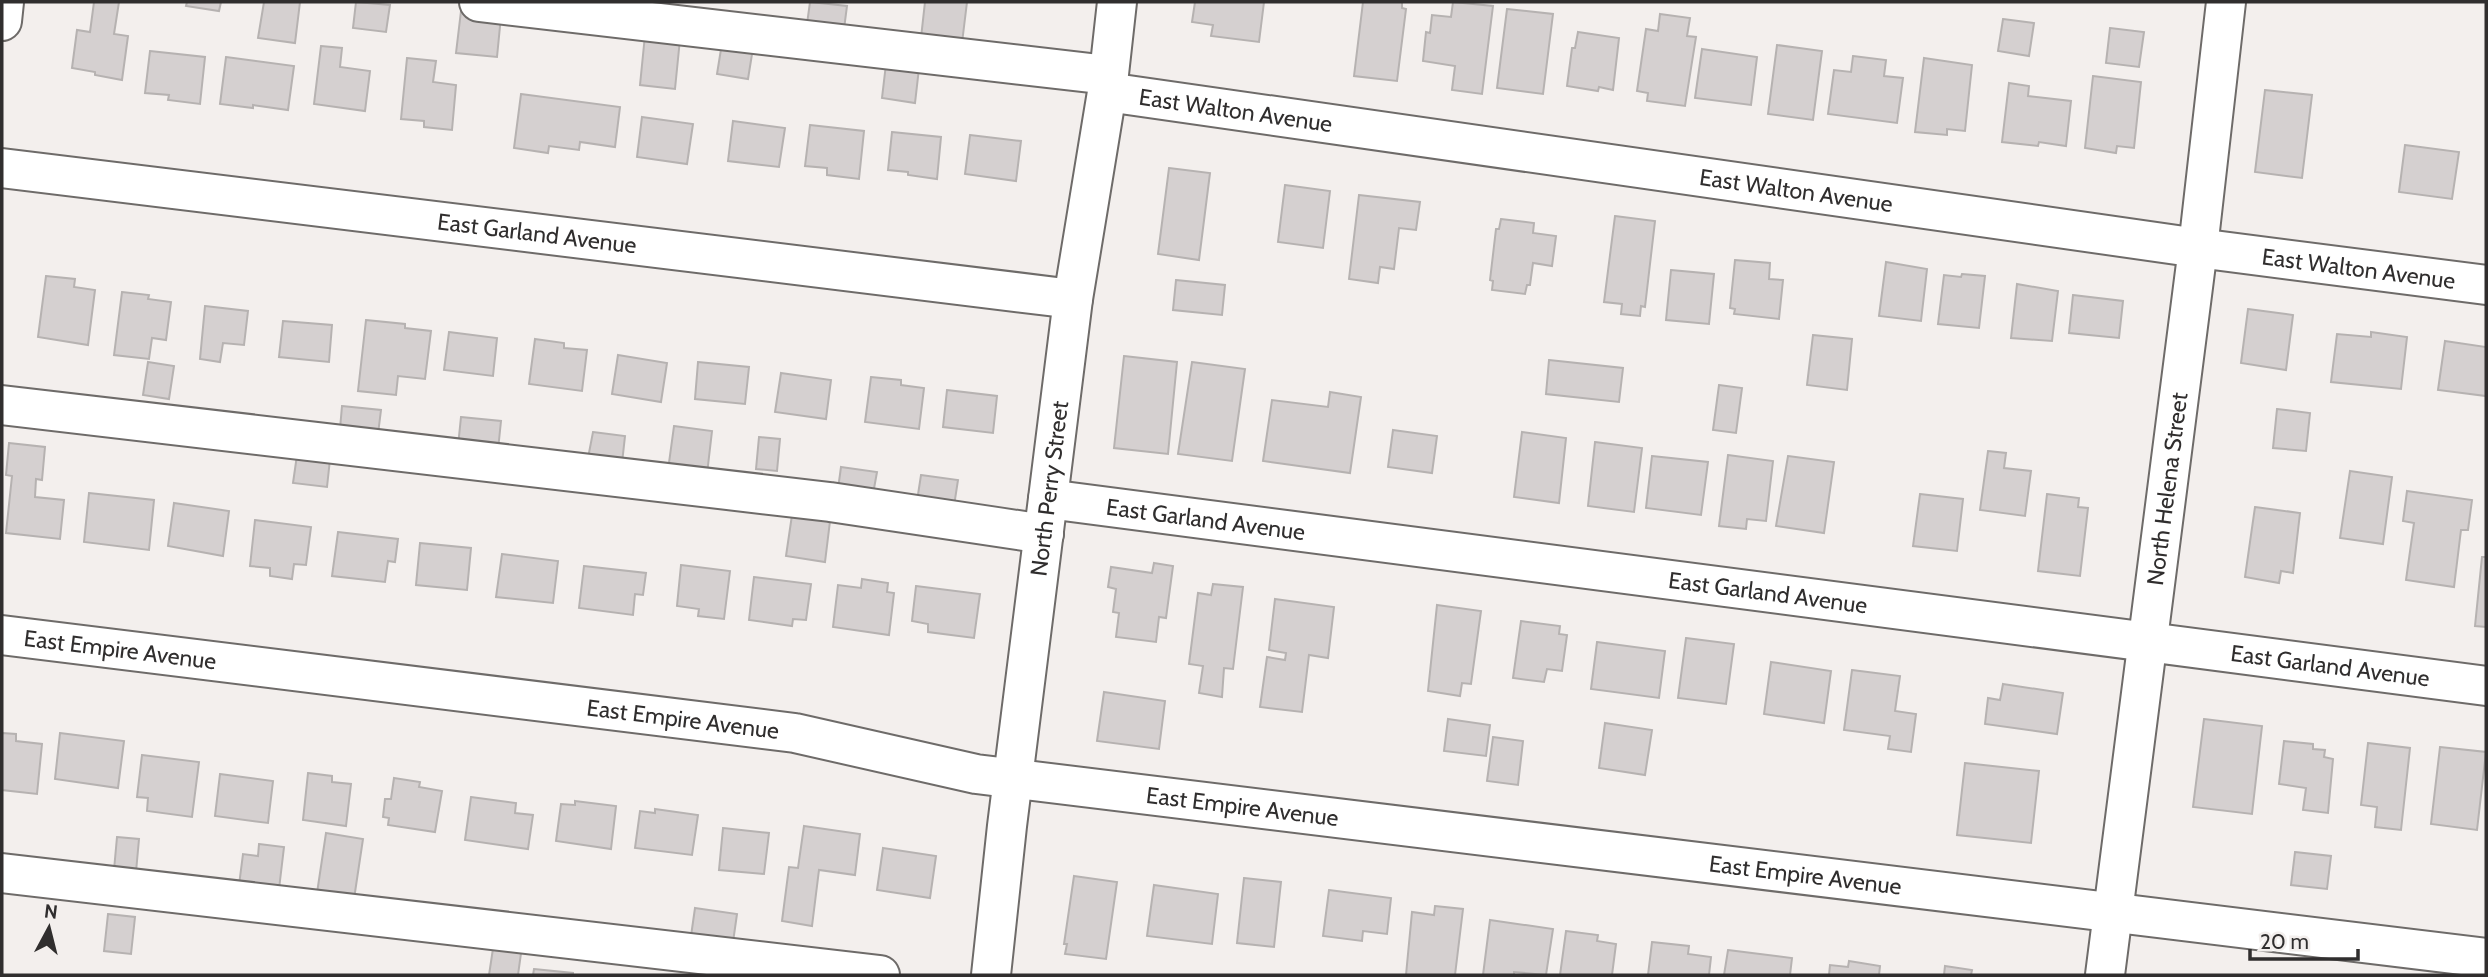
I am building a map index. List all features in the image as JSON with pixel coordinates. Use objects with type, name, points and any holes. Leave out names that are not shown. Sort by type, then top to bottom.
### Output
[{"type":"street","points":[[2,21],[4,2]]},
{"type":"street","name":"East Walton Avenue","points":[[479,2],[1107,83],[2198,248],[2486,285]]},
{"type":"street","name":"North Perry Street","points":[[990,975],[1073,299],[1117,2]]},
{"type":"street","name":"North Helena Street","points":[[2105,975],[2198,248],[2226,2]]},
{"type":"street","name":"East Garland Avenue","points":[[2,168],[1073,299]]},
{"type":"street","name":"East Garland Avenue","points":[[2,405],[830,502],[1046,516],[2146,641],[2486,686]]},
{"type":"street","name":"East Empire Avenue","points":[[2,635],[795,733],[976,774],[2486,958]]},
{"type":"street","points":[[2,873],[880,975]]},
{"type":"building","points":[[94,2],[119,2],[114,34],[128,36],[122,80],[72,68],[77,30],[90,32]]},
{"type":"building","points":[[187,2],[221,2],[219,11],[186,6]]},
{"type":"building","points":[[264,2],[300,2],[295,43],[258,38]]},
{"type":"building","points":[[356,2],[390,5],[386,32],[353,28]]},
{"type":"building","points":[[810,2],[847,6],[844,29],[807,24]]},
{"type":"building","points":[[925,2],[967,2],[962,43],[921,38]]},
{"type":"building","points":[[1195,2],[1264,2],[1259,42],[1211,36],[1213,25],[1192,22]]},
{"type":"building","points":[[1363,2],[1402,2],[1402,8],[1406,9],[1397,81],[1354,76]]},
{"type":"building","points":[[1453,2],[1493,6],[1482,94],[1452,90],[1455,66],[1423,61],[1426,32],[1430,33],[1432,15],[1451,17]]},
{"type":"building","points":[[1507,9],[1553,14],[1543,94],[1497,88]]},
{"type":"building","points":[[461,11],[501,16],[497,57],[456,53]]},
{"type":"building","points":[[1660,14],[1690,18],[1687,36],[1696,37],[1685,106],[1647,101],[1648,93],[1637,91],[1646,29],[1658,31]]},
{"type":"building","points":[[2003,19],[2034,23],[2029,56],[1998,51]]},
{"type":"building","points":[[2110,28],[2144,32],[2139,67],[2106,63]]},
{"type":"building","points":[[1578,32],[1619,38],[1613,90],[1599,87],[1598,91],[1567,86],[1572,48],[1575,48]]},
{"type":"building","points":[[645,35],[680,39],[675,89],[640,85]]},
{"type":"building","points":[[722,43],[753,48],[748,79],[717,74]]},
{"type":"building","points":[[1777,45],[1822,51],[1813,120],[1768,114]]},
{"type":"building","points":[[321,46],[342,48],[340,67],[370,71],[365,111],[314,104]]},
{"type":"building","points":[[1702,49],[1757,57],[1751,105],[1695,98]]},
{"type":"building","points":[[150,51],[205,57],[200,104],[168,100],[169,95],[145,93]]},
{"type":"building","points":[[1853,56],[1886,60],[1884,76],[1903,78],[1897,123],[1828,114],[1834,70],[1851,72]]},
{"type":"building","points":[[226,57],[294,66],[288,110],[220,104]]},
{"type":"building","points":[[407,58],[436,61],[433,82],[456,85],[452,130],[424,127],[424,121],[401,119]]},
{"type":"building","points":[[1924,58],[1972,65],[1965,131],[1947,129],[1947,135],[1915,132]]},
{"type":"building","points":[[886,64],[919,68],[915,103],[882,98]]},
{"type":"building","points":[[2093,76],[2141,82],[2134,148],[2117,146],[2116,153],[2085,148]]},
{"type":"building","points":[[2009,83],[2029,86],[2028,96],[2071,101],[2066,146],[2039,142],[2038,146],[2002,142]]},
{"type":"building","points":[[2265,90],[2312,95],[2302,178],[2255,172]]},
{"type":"building","points":[[521,94],[620,107],[615,147],[580,142],[579,150],[549,146],[548,153],[514,148]]},
{"type":"building","points":[[642,117],[693,124],[687,164],[637,157]]},
{"type":"building","points":[[733,121],[785,128],[779,167],[728,161]]},
{"type":"building","points":[[810,125],[864,131],[859,179],[827,175],[827,168],[805,166]]},
{"type":"building","points":[[892,132],[941,137],[937,179],[888,170]]},
{"type":"building","points":[[970,135],[1021,141],[1016,181],[965,174]]},
{"type":"building","points":[[2405,145],[2459,152],[2452,199],[2399,192]]},
{"type":"building","points":[[1169,168],[1210,173],[1199,260],[1158,254]]},
{"type":"building","points":[[1285,185],[1330,191],[1323,248],[1278,242]]},
{"type":"building","points":[[1359,195],[1420,202],[1416,230],[1399,228],[1394,269],[1380,267],[1378,283],[1349,279]]},
{"type":"building","points":[[1615,216],[1655,221],[1645,307],[1641,306],[1640,316],[1621,314],[1622,304],[1604,302]]},
{"type":"building","points":[[1501,219],[1534,223],[1533,233],[1556,236],[1552,266],[1533,263],[1530,285],[1527,285],[1525,294],[1492,290],[1493,281],[1490,280],[1496,229],[1499,229]]},
{"type":"building","points":[[1735,260],[1770,263],[1769,279],[1783,280],[1779,319],[1734,314],[1735,309],[1730,308]]},
{"type":"building","points":[[1886,262],[1927,269],[1921,321],[1879,316]]},
{"type":"building","points":[[1671,270],[1714,274],[1709,324],[1666,320]]},
{"type":"building","points":[[1962,274],[1985,276],[1979,328],[1938,324],[1944,275],[1961,277]]},
{"type":"building","points":[[46,276],[75,279],[74,287],[95,290],[88,345],[38,337]]},
{"type":"building","points":[[1176,280],[1225,285],[1222,315],[1173,310]]},
{"type":"building","points":[[2017,284],[2058,291],[2052,341],[2011,338]]},
{"type":"building","points":[[122,292],[149,295],[148,299],[171,302],[166,340],[152,338],[149,359],[114,355]]},
{"type":"building","points":[[2073,295],[2123,301],[2119,338],[2069,333]]},
{"type":"building","points":[[205,306],[248,311],[244,345],[223,343],[220,362],[200,359]]},
{"type":"building","points":[[2248,309],[2293,315],[2286,370],[2241,363]]},
{"type":"building","points":[[366,320],[405,324],[405,328],[431,331],[425,379],[398,376],[396,395],[358,391]]},
{"type":"building","points":[[283,321],[332,325],[329,362],[279,357]]},
{"type":"building","points":[[449,332],[497,338],[493,376],[444,370]]},
{"type":"building","points":[[2371,332],[2407,337],[2401,389],[2331,382],[2337,334],[2371,337]]},
{"type":"building","points":[[1813,335],[1852,339],[1847,390],[1807,385]]},
{"type":"building","points":[[535,339],[564,343],[564,348],[587,350],[582,391],[529,384]]},
{"type":"building","points":[[2445,341],[2486,347],[2486,396],[2438,390]]},
{"type":"building","points":[[618,355],[667,363],[661,402],[612,394]]},
{"type":"building","points":[[1124,356],[1177,362],[1168,454],[1114,448]]},
{"type":"building","points":[[1549,360],[1623,368],[1619,402],[1546,394]]},
{"type":"building","points":[[148,362],[174,366],[169,399],[143,395]]},
{"type":"building","points":[[698,362],[749,367],[745,404],[695,399]]},
{"type":"building","points":[[1192,362],[1245,369],[1232,461],[1178,454]]},
{"type":"building","points":[[781,373],[831,380],[826,419],[775,412]]},
{"type":"building","points":[[871,377],[901,380],[901,385],[924,388],[919,429],[865,422]]},
{"type":"building","points":[[1719,385],[1742,388],[1736,433],[1713,430]]},
{"type":"building","points":[[947,390],[997,396],[993,433],[943,427]]},
{"type":"building","points":[[1330,392],[1361,397],[1350,473],[1263,461],[1272,400],[1328,407]]},
{"type":"building","points":[[342,406],[381,410],[378,434],[340,429]]},
{"type":"building","points":[[2277,409],[2310,413],[2306,451],[2273,448]]},
{"type":"building","points":[[461,417],[501,421],[498,450],[458,446]]},
{"type":"building","points":[[674,426],[712,431],[707,474],[668,470]]},
{"type":"building","points":[[1393,430],[1437,436],[1432,473],[1388,467]]},
{"type":"building","points":[[593,432],[625,436],[622,463],[588,458]]},
{"type":"building","points":[[1522,432],[1566,438],[1559,503],[1514,497]]},
{"type":"building","points":[[759,437],[780,439],[777,471],[756,469]]},
{"type":"building","points":[[1595,442],[1642,448],[1634,512],[1588,506]]},
{"type":"building","points":[[9,443],[45,447],[42,480],[36,479],[35,497],[64,500],[60,539],[6,533],[12,476],[6,475]]},
{"type":"building","points":[[1988,451],[2006,453],[2004,468],[2031,471],[2025,516],[1980,510]]},
{"type":"building","points":[[297,455],[330,459],[327,487],[293,483]]},
{"type":"building","points":[[1728,455],[1773,461],[1766,521],[1747,519],[1746,529],[1719,526]]},
{"type":"building","points":[[1652,456],[1708,462],[1701,515],[1646,508]]},
{"type":"building","points":[[1788,456],[1834,462],[1824,533],[1776,526]]},
{"type":"building","points":[[841,467],[877,472],[873,494],[838,489]]},
{"type":"building","points":[[2350,471],[2392,477],[2383,544],[2340,538]]},
{"type":"building","points":[[921,475],[958,480],[954,506],[917,501]]},
{"type":"building","points":[[2407,491],[2472,500],[2468,530],[2461,530],[2454,587],[2406,580],[2414,523],[2403,521]]},
{"type":"building","points":[[89,493],[154,500],[149,550],[84,542]]},
{"type":"building","points":[[1920,494],[1963,499],[1957,551],[1913,546]]},
{"type":"building","points":[[2047,494],[2079,498],[2078,507],[2088,508],[2080,576],[2038,571]]},
{"type":"building","points":[[174,503],[229,511],[223,556],[168,546]]},
{"type":"building","points":[[2255,507],[2300,513],[2293,573],[2281,571],[2279,583],[2245,577]]},
{"type":"building","points":[[792,515],[830,521],[825,562],[786,556]]},
{"type":"building","points":[[255,520],[311,527],[306,565],[294,564],[292,579],[270,576],[270,568],[250,566]]},
{"type":"building","points":[[338,532],[398,539],[395,562],[388,561],[385,582],[332,576]]},
{"type":"building","points":[[420,543],[471,548],[467,590],[416,585]]},
{"type":"building","points":[[502,554],[558,561],[553,603],[496,597]]},
{"type":"building","points":[[2482,557],[2486,557],[2486,627],[2475,626]]},
{"type":"building","points":[[1154,563],[1173,566],[1166,618],[1159,617],[1156,642],[1116,637],[1119,613],[1113,612],[1116,589],[1108,587],[1111,567],[1152,573]]},
{"type":"building","points":[[681,565],[730,571],[724,619],[698,616],[699,609],[677,606]]},
{"type":"building","points":[[584,566],[646,573],[643,595],[635,594],[633,615],[579,608]]},
{"type":"building","points":[[754,577],[811,584],[806,620],[793,619],[792,626],[749,620]]},
{"type":"building","points":[[862,579],[888,583],[887,592],[894,593],[889,635],[833,627],[838,585],[861,588]]},
{"type":"building","points":[[1213,584],[1243,587],[1233,669],[1224,668],[1222,697],[1199,693],[1203,666],[1189,664],[1198,593],[1211,595]]},
{"type":"building","points":[[916,586],[980,594],[974,638],[928,632],[928,624],[912,621]]},
{"type":"building","points":[[1275,599],[1334,607],[1328,658],[1309,655],[1302,712],[1260,707],[1267,657],[1285,660],[1286,653],[1269,650]]},
{"type":"building","points":[[1437,605],[1481,611],[1471,684],[1462,683],[1460,696],[1428,691]]},
{"type":"building","points":[[1521,621],[1560,626],[1559,634],[1567,635],[1562,671],[1547,669],[1544,682],[1513,678]]},
{"type":"building","points":[[1686,638],[1734,644],[1726,704],[1678,698]]},
{"type":"building","points":[[1597,642],[1665,651],[1659,698],[1591,689]]},
{"type":"building","points":[[1771,662],[1831,671],[1824,723],[1764,714]]},
{"type":"building","points":[[1852,670],[1900,676],[1895,711],[1916,714],[1911,752],[1888,749],[1890,736],[1844,730]]},
{"type":"building","points":[[2003,684],[2063,693],[2057,734],[1985,724],[1988,698],[2000,700]]},
{"type":"building","points":[[1104,692],[1165,701],[1159,749],[1097,741]]},
{"type":"building","points":[[1448,719],[1490,725],[1486,756],[1444,751]]},
{"type":"building","points":[[2204,719],[2262,726],[2252,814],[2193,807]]},
{"type":"building","points":[[1605,723],[1652,730],[1645,775],[1599,768]]},
{"type":"building","points":[[2,733],[16,734],[16,741],[42,744],[37,794],[2,790]]},
{"type":"building","points":[[60,733],[124,741],[118,788],[55,779]]},
{"type":"building","points":[[1493,737],[1523,741],[1518,785],[1487,781]]},
{"type":"building","points":[[2284,741],[2313,744],[2313,749],[2325,750],[2324,757],[2333,759],[2328,813],[2303,810],[2306,788],[2279,784]]},
{"type":"building","points":[[2368,743],[2410,748],[2401,830],[2375,827],[2377,807],[2361,805]]},
{"type":"building","points":[[2440,747],[2486,752],[2477,830],[2431,824]]},
{"type":"building","points":[[142,755],[199,762],[192,817],[147,811],[148,798],[137,797]]},
{"type":"building","points":[[1965,763],[2039,771],[2031,843],[1957,835]]},
{"type":"building","points":[[308,773],[332,776],[332,782],[351,784],[346,826],[303,820]]},
{"type":"building","points":[[220,774],[273,781],[268,823],[215,816]]},
{"type":"building","points":[[394,778],[420,782],[419,787],[442,791],[435,832],[388,825],[389,818],[383,817],[385,799],[391,799]]},
{"type":"building","points":[[471,797],[516,803],[515,813],[533,815],[528,849],[465,840]]},
{"type":"building","points":[[575,801],[616,806],[611,849],[556,841],[561,804],[575,805]]},
{"type":"building","points":[[655,809],[698,815],[692,855],[635,848],[640,811],[655,813]]},
{"type":"building","points":[[804,826],[860,834],[855,875],[819,870],[812,926],[782,921],[789,867],[798,868]]},
{"type":"building","points":[[723,828],[769,833],[764,874],[719,870]]},
{"type":"building","points":[[326,833],[363,839],[354,899],[317,893]]},
{"type":"building","points":[[117,837],[139,839],[136,872],[114,870]]},
{"type":"building","points":[[259,844],[284,847],[279,889],[239,885],[243,854],[258,856]]},
{"type":"building","points":[[883,848],[936,856],[930,898],[877,890]]},
{"type":"building","points":[[2295,852],[2331,856],[2327,889],[2291,885]]},
{"type":"building","points":[[1074,876],[1117,882],[1106,959],[1065,954],[1067,944],[1064,944]]},
{"type":"building","points":[[1244,878],[1281,882],[1274,947],[1237,943]]},
{"type":"building","points":[[1154,885],[1218,894],[1212,944],[1147,936]]},
{"type":"building","points":[[1329,890],[1391,898],[1387,934],[1363,931],[1362,941],[1323,936]]},
{"type":"building","points":[[1435,906],[1463,909],[1455,975],[1406,975],[1412,912],[1434,915]]},
{"type":"building","points":[[695,908],[737,914],[733,942],[691,936]]},
{"type":"building","points":[[108,914],[135,917],[131,954],[104,951]]},
{"type":"building","points":[[1490,920],[1553,929],[1546,975],[1514,972],[1514,975],[1483,975]]},
{"type":"building","points":[[1566,931],[1598,935],[1597,941],[1616,944],[1612,975],[1560,975]]},
{"type":"building","points":[[494,942],[522,946],[518,975],[489,975]]},
{"type":"building","points":[[1652,942],[1689,946],[1688,954],[1711,957],[1709,975],[1648,975]]},
{"type":"building","points":[[1728,950],[1792,958],[1790,975],[1724,975]]},
{"type":"building","points":[[1849,961],[1880,966],[1879,975],[1829,975],[1830,965],[1848,967]]},
{"type":"building","points":[[1945,966],[1972,970],[1971,975],[1944,975]]},
{"type":"building","points":[[534,969],[573,973],[573,975],[533,975]]}]
